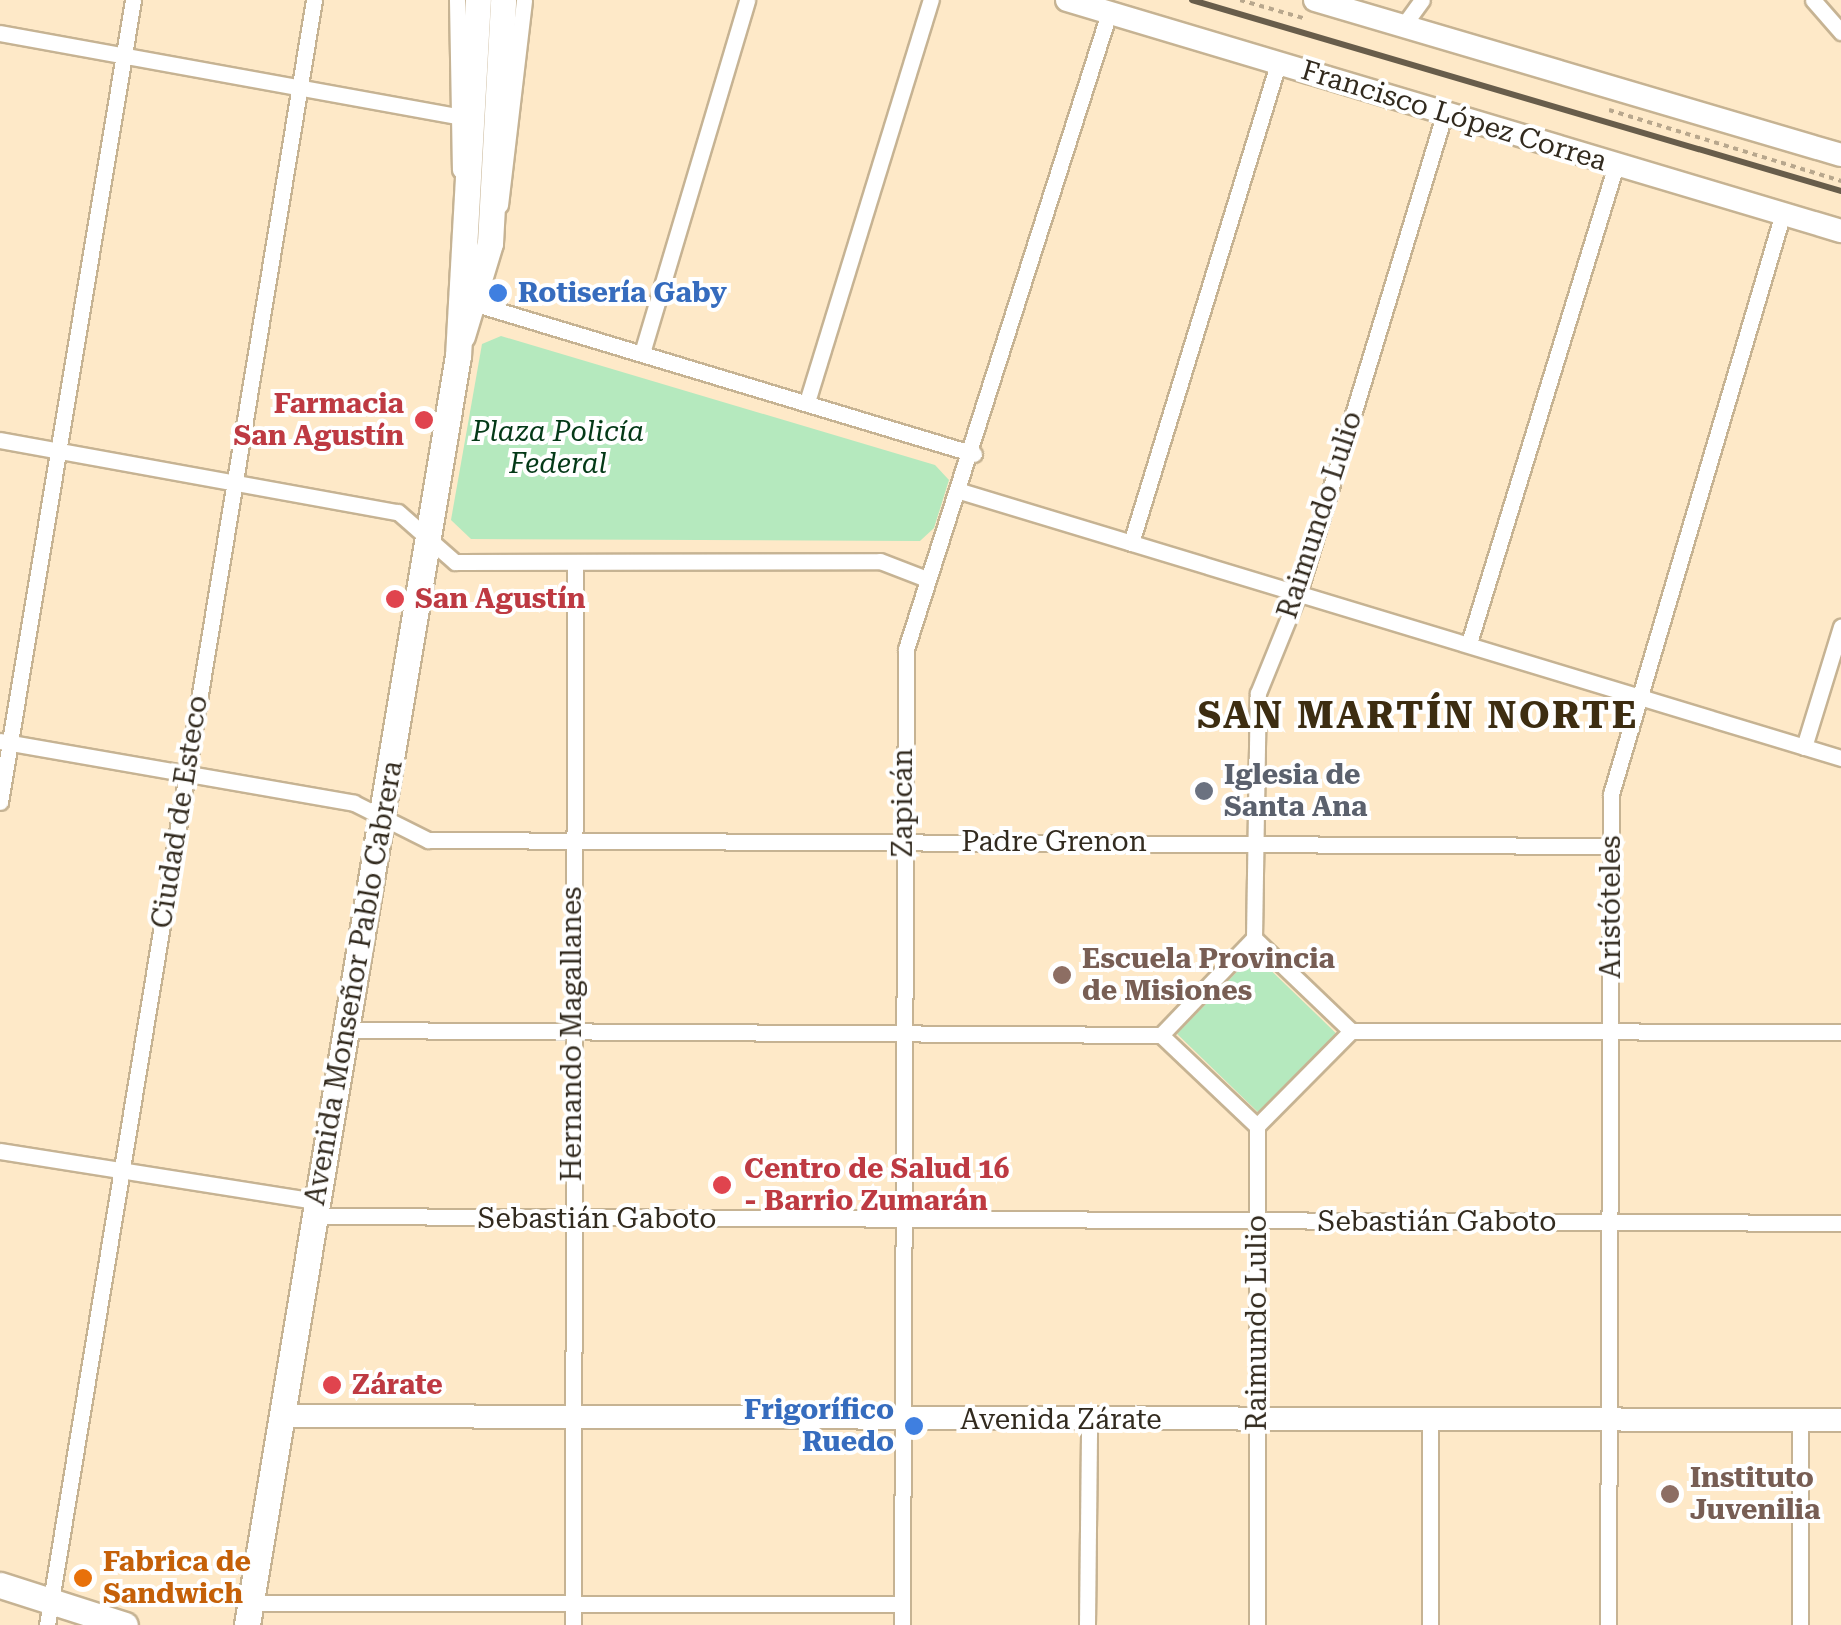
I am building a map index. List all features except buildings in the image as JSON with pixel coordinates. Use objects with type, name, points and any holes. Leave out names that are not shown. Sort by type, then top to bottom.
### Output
[{"type":"main road","name":"Avenida Monseñor Pablo Cabrera","points":[[249,1614],[460,340],[478,0]]},
{"type":"main road","name":"Avenida Monseñor Pablo Cabrera","points":[[460,340],[476,304],[490,243],[503,0]]},
{"type":"main road","points":[[0,1585],[49,1613],[126,1625]]},
{"type":"street","points":[[0,802],[5,742],[59,450],[133,0]]},
{"type":"street","name":"Ciudad de Esteco","points":[[49,1613],[314,0]]},
{"type":"street","name":"Avenida Monseñor Pablo Cabrera","points":[[457,0],[453,115],[465,206]]},
{"type":"street","name":"Avenida Monseñor Pablo Cabrera","points":[[490,243],[506,182],[524,0]]},
{"type":"street","points":[[642,353],[747,0]]},
{"type":"street","points":[[807,402],[931,0]]},
{"type":"street","name":"Francisco López Correa","points":[[1067,0],[1841,231]]},
{"type":"street","points":[[1316,0],[1841,155]]},
{"type":"street","points":[[1403,26],[1422,0]]},
{"type":"street","points":[[1813,0],[1841,32]]},
{"type":"street","name":"Zapicán","points":[[902,1625],[901,1031],[906,648],[927,579],[974,454],[1109,13]]},
{"type":"street","points":[[0,33],[453,115]]},
{"type":"street","points":[[1132,543],[1278,64]]},
{"type":"street","name":"Raimundo Lulio","points":[[1254,938],[1258,694],[1299,592],[1445,112]]},
{"type":"street","points":[[1470,644],[1616,165]]},
{"type":"street","name":"Aristóteles","points":[[1608,1625],[1611,794],[1783,213]]},
{"type":"street","points":[[476,304],[974,454]]},
{"type":"street","points":[[0,440],[398,512],[454,562],[880,561],[927,579]]},
{"type":"street","points":[[960,491],[1841,758]]},
{"type":"street","name":"Hernando Magallanes","points":[[574,1625],[575,564]]},
{"type":"street","points":[[1804,747],[1841,627]]},
{"type":"street","name":"Padre Grenon","points":[[5,742],[187,774],[384,816],[428,840],[1610,846]]},
{"type":"street","points":[[1161,1035],[1254,938],[1352,1031],[1841,1032]]},
{"type":"street","points":[[345,1030],[1161,1035],[1257,1126],[1352,1031]]},
{"type":"street","name":"Raimundo Lulio","points":[[1257,1126],[1257,1625]]},
{"type":"street","name":"Sebastián Gaboto","points":[[0,1151],[315,1208],[572,1219],[1841,1222]]},
{"type":"street","name":"Avenida Zárate","points":[[280,1416],[1841,1420]]},
{"type":"street","points":[[1800,1419],[1800,1625]]},
{"type":"street","points":[[1087,1625],[1089,1420]]},
{"type":"street","points":[[1430,1420],[1430,1625]]},
{"type":"street","points":[[249,1614],[902,1604]]},
{"type":"green space","name":"Plaza Policía Federal","points":[[501,336],[935,465],[949,480],[934,528],[920,541],[471,539],[451,520],[482,344]]},
{"type":"green space","points":[[1254,954],[1337,1034],[1260,1114],[1177,1034]]},
{"type":"railway","points":[[1192,0],[1841,191]]},
{"type":"place","name":"Rotisería Gaby","points":[[498,293]]},
{"type":"place","name":"Farmacia San Agustín","points":[[424,420]]},
{"type":"place","name":"San Agustín","points":[[395,599]]},
{"type":"place","name":"Iglesia de Santa Ana","points":[[1204,791]]},
{"type":"place","name":"Escuela Provincia de Misiones","points":[[1062,975]]},
{"type":"place","name":"Centro de Salud 16 - Barrio Zumarán","points":[[722,1185]]},
{"type":"place","name":"Zárate","points":[[332,1385]]},
{"type":"place","name":"Frigorífico Ruedo","points":[[914,1426]]},
{"type":"place","name":"Instituto Juvenilia","points":[[1670,1494]]},
{"type":"place","name":"Fabrica de Sandwich","points":[[83,1578]]},
{"type":"district","name":"SAN MARTÍN NORTE","points":[[1418,716]]}]
